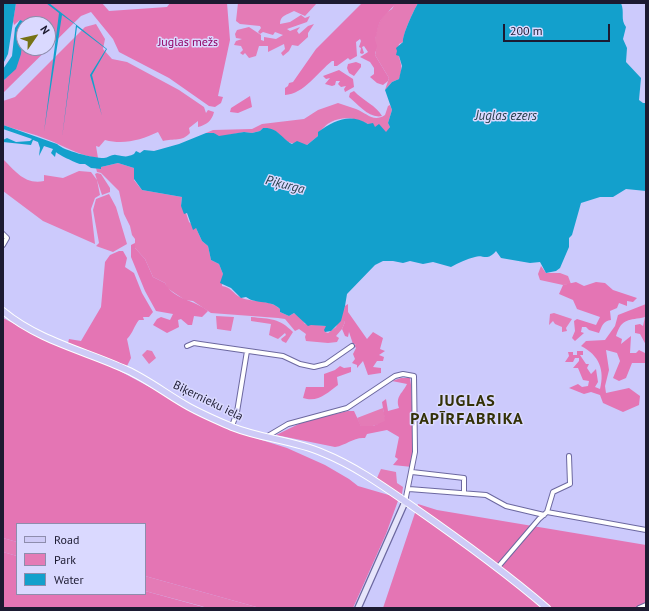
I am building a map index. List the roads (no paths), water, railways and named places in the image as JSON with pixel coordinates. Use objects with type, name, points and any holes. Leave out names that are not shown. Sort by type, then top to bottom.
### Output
[{"type":"main road","name":"Biķernieku iela","points":[[3,311],[14,320],[37,334],[128,370],[185,405],[232,426],[265,437],[301,444],[354,468],[498,567],[547,608]]},
{"type":"main road","points":[[358,608],[405,502]]},
{"type":"street","points":[[3,234],[7,238],[3,245]]},
{"type":"street","points":[[187,346],[194,343],[283,356],[306,366],[318,367],[326,364],[352,346]]},
{"type":"street","points":[[232,426],[237,412],[247,351]]},
{"type":"street","points":[[265,437],[288,424],[347,408],[395,376],[403,374],[414,376],[416,448],[409,489],[405,502]]},
{"type":"street","points":[[498,567],[546,514],[553,492],[570,484],[569,456]]},
{"type":"street","points":[[412,472],[464,478],[464,493]]},
{"type":"street","points":[[409,489],[464,493],[491,497],[506,506],[646,530]]},
{"type":"street","points":[[639,608],[646,605]]},
{"type":"water","points":[[3,3],[16,3],[8,54],[3,64]]},
{"type":"water","points":[[46,3],[49,3],[107,49],[92,75],[102,116],[90,75],[106,49],[77,27],[62,138],[76,25],[62,15],[56,54],[56,37],[59,13]]},
{"type":"water","name":"Juglas ezers","points":[[418,3],[621,3],[623,10],[623,21],[626,27],[623,39],[627,48],[626,62],[641,78],[639,100],[646,103],[646,191],[626,189],[613,197],[600,197],[581,203],[572,235],[569,238],[569,247],[560,268],[556,271],[546,273],[540,262],[530,263],[501,258],[496,251],[488,257],[478,256],[451,267],[433,262],[423,264],[410,261],[403,263],[383,261],[375,265],[347,294],[341,321],[331,331],[325,332],[324,330],[326,326],[308,326],[294,313],[289,316],[280,312],[280,309],[272,304],[255,301],[246,297],[241,298],[231,288],[220,283],[223,274],[219,264],[211,260],[208,246],[202,241],[196,228],[193,230],[187,213],[184,214],[181,206],[182,197],[142,190],[134,179],[134,168],[118,163],[101,167],[101,169],[91,168],[56,152],[55,157],[51,153],[53,149],[44,146],[39,156],[40,148],[38,142],[33,140],[31,145],[3,142],[3,140],[7,138],[16,142],[30,141],[32,139],[3,129],[3,125],[57,144],[72,152],[104,158],[114,155],[129,156],[134,154],[136,151],[140,153],[144,150],[154,151],[179,144],[206,133],[214,133],[219,136],[244,132],[252,133],[260,131],[263,128],[276,131],[292,144],[297,141],[307,145],[318,136],[318,132],[330,124],[343,119],[355,119],[368,124],[373,123],[375,127],[379,124],[386,132],[390,127],[388,123],[392,110],[385,90],[392,82],[399,79],[402,66],[399,56],[396,55],[396,48],[403,42],[406,28]]},
{"type":"water","points":[[16,26],[16,56],[20,56],[16,69],[3,81],[3,69],[12,56]]},
{"type":"water","points":[[54,56],[56,56],[44,132]]},
{"type":"district","name":"JUGLAS PAPĪRFABRIKA","points":[[467,410]]},
{"type":"park label","name":"Juglas mežs","points":[[188,43]]},
{"type":"water label","name":"Piķurga","points":[[285,185]]}]
